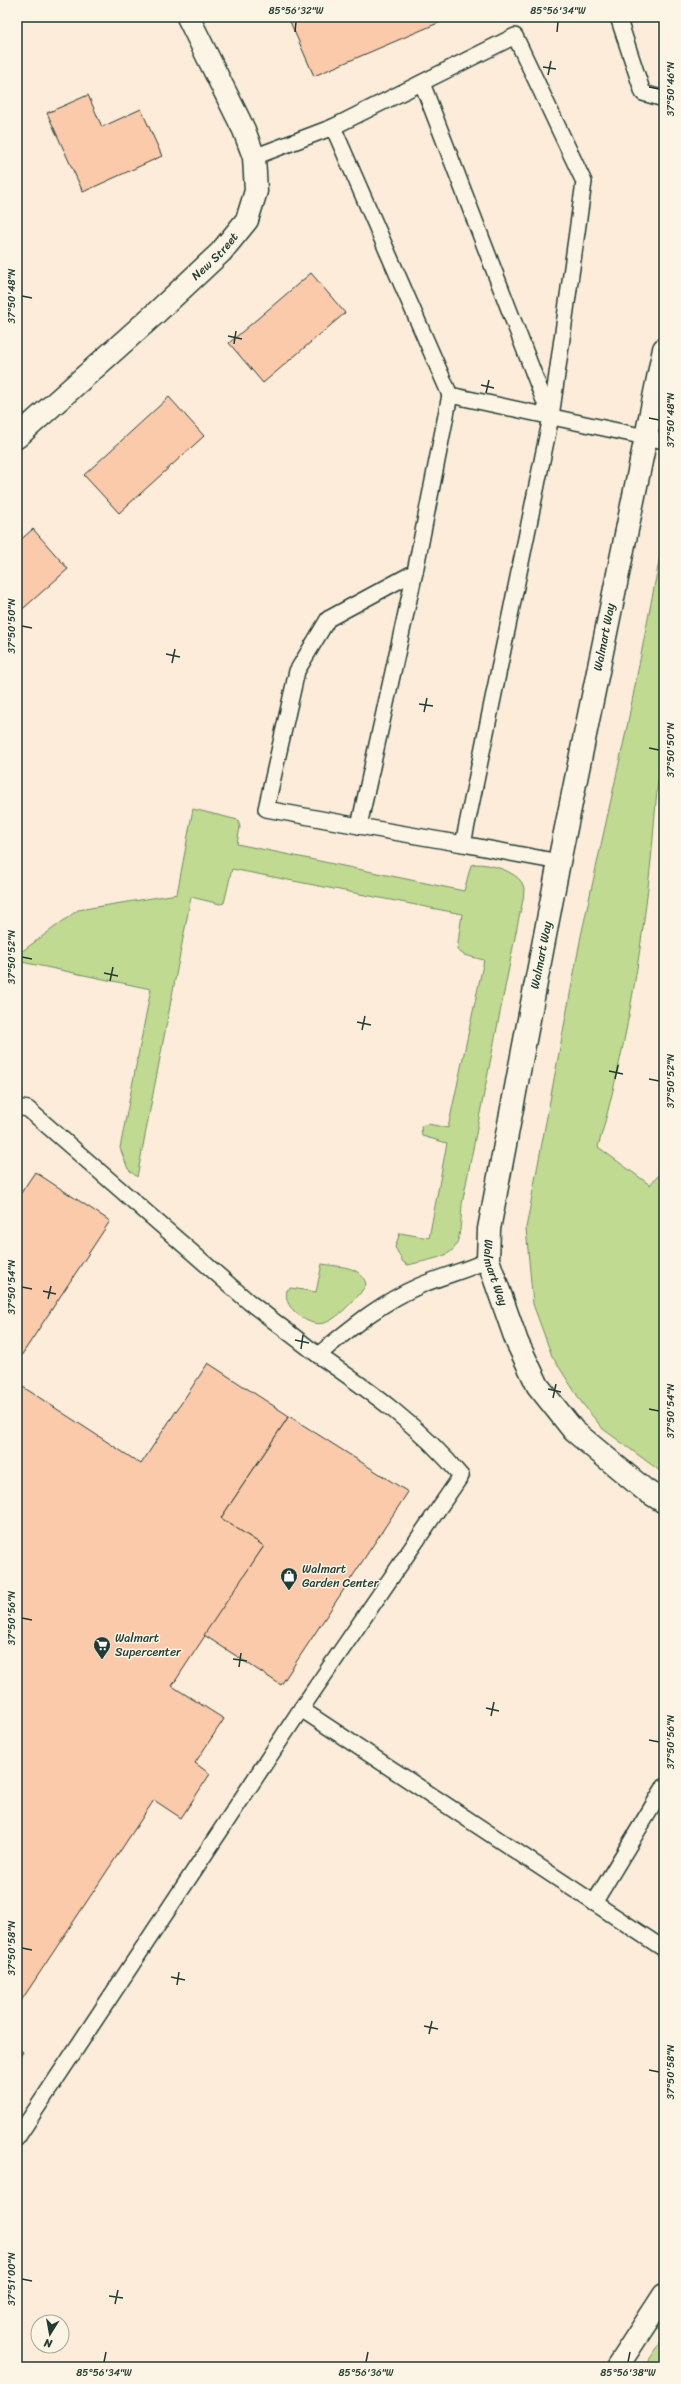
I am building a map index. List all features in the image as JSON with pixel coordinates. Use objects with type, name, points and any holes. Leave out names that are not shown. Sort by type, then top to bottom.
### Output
[{"type":"street","name":"New Street","points":[[17,436],[157,312],[221,252],[247,220],[256,191],[254,158],[244,130],[188,17]]},
{"type":"street","name":"Walmart Way","points":[[664,349],[654,439],[559,862],[489,1229],[488,1260],[516,1342],[538,1386],[574,1431],[645,1490],[664,1502]]},
{"type":"street","points":[[617,2367],[664,2295]]},
{"type":"lane","points":[[618,17],[643,93],[664,100]]},
{"type":"lane","points":[[254,158],[333,127],[515,36],[584,182],[551,417],[463,844]]},
{"type":"lane","points":[[422,83],[551,417]]},
{"type":"lane","points":[[333,127],[450,395],[415,572],[359,826]]},
{"type":"lane","points":[[450,395],[654,439]]},
{"type":"lane","points":[[415,572],[328,619],[297,671],[266,809],[559,862]]},
{"type":"lane","points":[[17,1107],[28,1109],[249,1302],[318,1355],[365,1388],[409,1423],[443,1454],[461,1476],[301,1710],[17,2138]]},
{"type":"lane","points":[[318,1355],[372,1310],[420,1286],[464,1272],[488,1260]]},
{"type":"lane","points":[[301,1710],[664,1950]]},
{"type":"lane","points":[[594,1903],[664,1787]]},
{"type":"green space","points":[[664,536],[664,743],[659,772],[647,896],[631,1005],[608,1112],[598,1147],[650,1185],[664,1169],[664,1474],[603,1429],[582,1403],[552,1356],[533,1304],[526,1228],[581,936],[627,727]]},
{"type":"green space","points":[[193,809],[238,820],[240,827],[237,844],[464,891],[471,865],[477,864],[494,866],[502,869],[510,873],[522,883],[524,889],[523,900],[462,1204],[459,1234],[457,1243],[453,1250],[437,1258],[408,1265],[403,1262],[395,1247],[400,1233],[429,1238],[447,1143],[422,1136],[421,1126],[428,1124],[448,1128],[484,960],[464,955],[457,950],[462,914],[232,869],[224,903],[220,904],[191,897],[137,1177],[128,1169],[120,1148],[151,989],[17,961],[17,955],[78,910],[177,894]]},
{"type":"green space","points":[[322,1264],[354,1270],[359,1273],[366,1284],[357,1297],[339,1314],[333,1319],[321,1324],[309,1322],[295,1312],[288,1302],[286,1293],[287,1290],[291,1288],[316,1292]]},
{"type":"green space","points":[[664,2338],[664,2367],[644,2367]]},
{"type":"building","points":[[288,17],[452,17],[314,76]]},
{"type":"building","points":[[88,95],[102,127],[141,109],[162,156],[83,192],[47,113]]},
{"type":"building","points":[[311,273],[345,313],[263,383],[229,343]]},
{"type":"building","points":[[169,397],[204,436],[119,513],[84,475]]},
{"type":"building","points":[[33,529],[68,569],[17,614],[17,543]]},
{"type":"building","points":[[35,1172],[110,1221],[17,1362],[17,1199]]},
{"type":"building","name":"Walmart Supercenter","points":[[208,1363],[289,1416],[221,1518],[264,1546],[172,1686],[224,1719],[195,1763],[210,1774],[181,1818],[154,1800],[17,2007],[17,1383],[141,1464]]},
{"type":"building","name":"Walmart Garden Center","points":[[289,1416],[408,1492],[281,1685],[204,1635],[264,1546],[221,1518]]},
{"type":"building","points":[[17,2048],[23,2052],[17,2061]]},
{"type":"place","name":"Walmart Garden Center","points":[[289,1591]]},
{"type":"place","name":"Walmart Supercenter","points":[[102,1660]]}]
